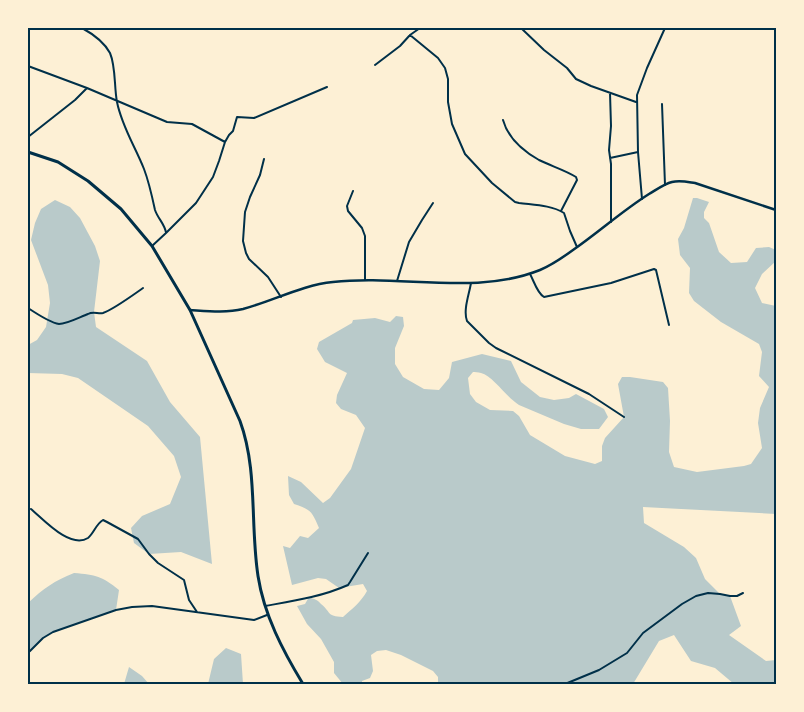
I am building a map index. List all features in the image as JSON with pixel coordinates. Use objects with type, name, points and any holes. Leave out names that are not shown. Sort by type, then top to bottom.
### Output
[{"type":"main road","points":[[28,152],[58,162],[88,181],[121,209],[152,246],[190,310],[246,437],[253,496],[254,543],[258,577],[272,628],[303,684]]},
{"type":"street","points":[[82,28],[101,41],[111,56],[116,100],[121,121],[144,169],[156,213],[164,226],[166,234]]},
{"type":"street","points":[[375,65],[420,28]]},
{"type":"street","points":[[521,28],[576,78],[591,86],[636,102]]},
{"type":"street","points":[[642,199],[636,102],[640,86],[665,28]]},
{"type":"street","points":[[410,35],[438,58],[445,68],[448,78],[448,102],[452,124],[465,154],[492,183],[515,202],[547,207],[564,213],[577,247]]},
{"type":"street","points":[[28,71],[28,66],[87,88],[167,122],[192,124],[225,142]]},
{"type":"street","points":[[152,246],[196,203],[213,178],[225,142],[228,135],[233,131],[237,117],[254,118],[327,87]]},
{"type":"street","points":[[28,137],[75,100],[87,88]]},
{"type":"street","points":[[610,93],[611,222]]},
{"type":"street","points":[[662,104],[665,185]]},
{"type":"street","points":[[502,120],[506,130],[524,150],[539,160],[576,177],[577,180],[561,211]]},
{"type":"street","points":[[610,158],[638,152]]},
{"type":"street","points":[[264,159],[258,181],[245,212],[243,241],[249,259],[268,277],[281,297]]},
{"type":"street","points":[[190,310],[214,312],[240,310],[297,291],[333,282],[365,280],[470,283],[495,281],[530,274],[554,263],[642,199],[665,185],[681,180],[776,210]]},
{"type":"street","points":[[353,191],[347,206],[365,236],[365,280]]},
{"type":"street","points":[[397,281],[409,242],[433,204]]},
{"type":"street","points":[[530,274],[541,296],[544,297],[611,283],[654,269],[658,273],[668,325]]},
{"type":"street","points":[[470,283],[466,319],[488,343],[589,394],[624,417]]},
{"type":"street","points":[[28,308],[58,324],[76,320],[90,313],[103,313],[143,288]]},
{"type":"street","points":[[31,509],[62,535],[72,540],[83,541],[90,536],[100,521],[103,520],[138,539],[148,554],[158,563],[184,580],[189,600],[197,612]]},
{"type":"street","points":[[265,606],[321,595],[348,585],[368,553]]},
{"type":"street","points":[[565,684],[599,670],[627,653],[643,634],[682,604],[696,596],[708,593],[737,596],[743,593]]},
{"type":"street","points":[[28,652],[43,638],[54,632],[116,610],[132,607],[152,606],[254,620],[268,614]]},
{"type":"shaded area","points":[[693,198],[709,202],[704,212],[704,218],[709,223],[719,252],[731,263],[747,262],[756,248],[769,247],[776,250],[776,261],[762,274],[755,288],[762,303],[776,306],[776,514],[643,507],[644,523],[684,547],[696,558],[705,579],[720,594],[730,596],[741,626],[729,635],[766,661],[776,660],[776,684],[734,684],[715,668],[691,661],[674,635],[659,641],[633,684],[438,684],[438,677],[433,671],[401,655],[386,650],[377,651],[371,655],[373,671],[370,678],[362,681],[362,684],[343,684],[334,673],[334,662],[321,639],[307,624],[297,606],[305,604],[309,597],[319,602],[331,615],[343,617],[359,602],[367,591],[363,584],[339,588],[326,579],[318,578],[292,585],[283,546],[290,548],[300,536],[308,538],[319,528],[311,512],[294,504],[289,495],[288,476],[301,482],[323,503],[330,498],[351,469],[365,428],[356,415],[341,409],[336,403],[337,395],[347,373],[325,362],[317,349],[319,342],[352,323],[353,320],[375,318],[390,322],[396,316],[403,317],[404,326],[395,348],[395,364],[403,377],[424,389],[439,390],[449,378],[452,362],[482,354],[511,361],[521,382],[540,397],[554,400],[569,398],[576,394],[604,409],[608,417],[599,429],[581,429],[564,424],[519,405],[486,375],[473,372],[468,378],[470,394],[476,402],[490,410],[513,411],[519,416],[530,435],[565,456],[595,464],[602,461],[602,446],[605,438],[624,417],[618,384],[622,377],[663,382],[668,388],[669,452],[674,467],[697,472],[751,464],[762,448],[758,423],[760,408],[769,387],[759,376],[762,352],[759,344],[721,322],[694,301],[689,293],[690,268],[680,255],[678,239],[684,228]]},
{"type":"shaded area","points":[[55,200],[70,207],[80,218],[95,246],[100,261],[94,312],[96,327],[147,361],[170,402],[200,437],[212,564],[181,552],[149,554],[134,543],[131,528],[142,516],[170,504],[181,477],[174,456],[148,426],[78,378],[62,374],[28,373],[28,345],[37,340],[46,327],[50,303],[48,285],[31,240],[41,209]]},
{"type":"shaded area","points":[[74,573],[98,577],[119,590],[116,610],[53,632],[43,638],[28,652],[28,603],[50,585]]},
{"type":"shaded area","points":[[226,648],[241,654],[243,684],[208,684],[214,659]]},
{"type":"shaded area","points":[[129,667],[142,676],[149,684],[124,684]]}]
